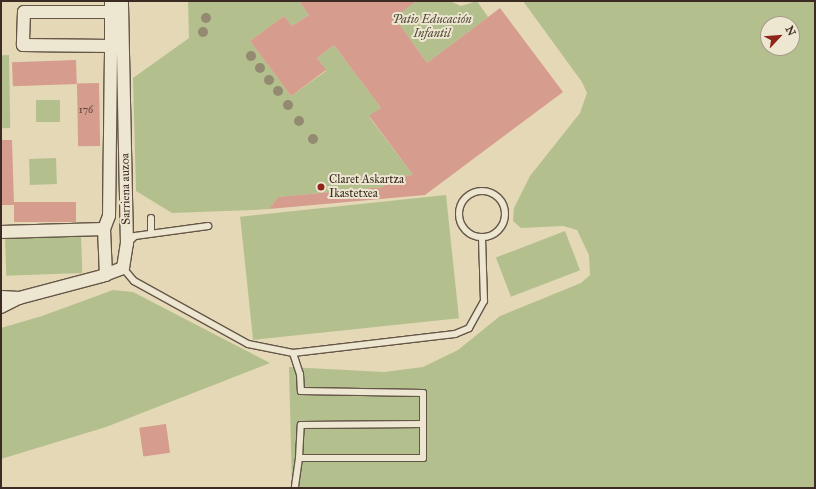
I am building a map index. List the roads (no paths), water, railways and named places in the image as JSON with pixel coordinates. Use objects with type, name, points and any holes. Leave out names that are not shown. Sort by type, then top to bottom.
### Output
[{"type":"street","name":"Sarriena auzoa","points":[[122,1],[126,244],[123,268]]},
{"type":"street","points":[[106,275],[104,229],[109,216],[111,46],[111,7],[24,12],[23,45],[111,46]]},
{"type":"street","points":[[1,232],[104,229]]},
{"type":"street","points":[[1,307],[19,298],[106,275],[123,268]]},
{"type":"street","points":[[1,297],[19,298]]},
{"type":"lane","points":[[480,190],[495,194],[504,206],[505,213],[501,227],[496,233],[482,237],[467,232],[458,219],[461,203],[466,197],[480,190]]},
{"type":"lane","points":[[151,218],[152,233]]},
{"type":"lane","points":[[126,244],[135,236],[208,226]]},
{"type":"lane","points":[[123,268],[134,281],[248,344],[293,353],[455,334],[469,328],[484,301],[482,237]]},
{"type":"lane","points":[[293,353],[300,374],[301,391],[423,393],[423,458],[299,458]]},
{"type":"lane","points":[[295,488],[301,425],[423,424]]},
{"type":"place","name":"Claret Askartza Ikastetxea","points":[[321,187]]},
{"type":"park label","name":"Patio Educación Infantil","points":[[432,27]]}]
